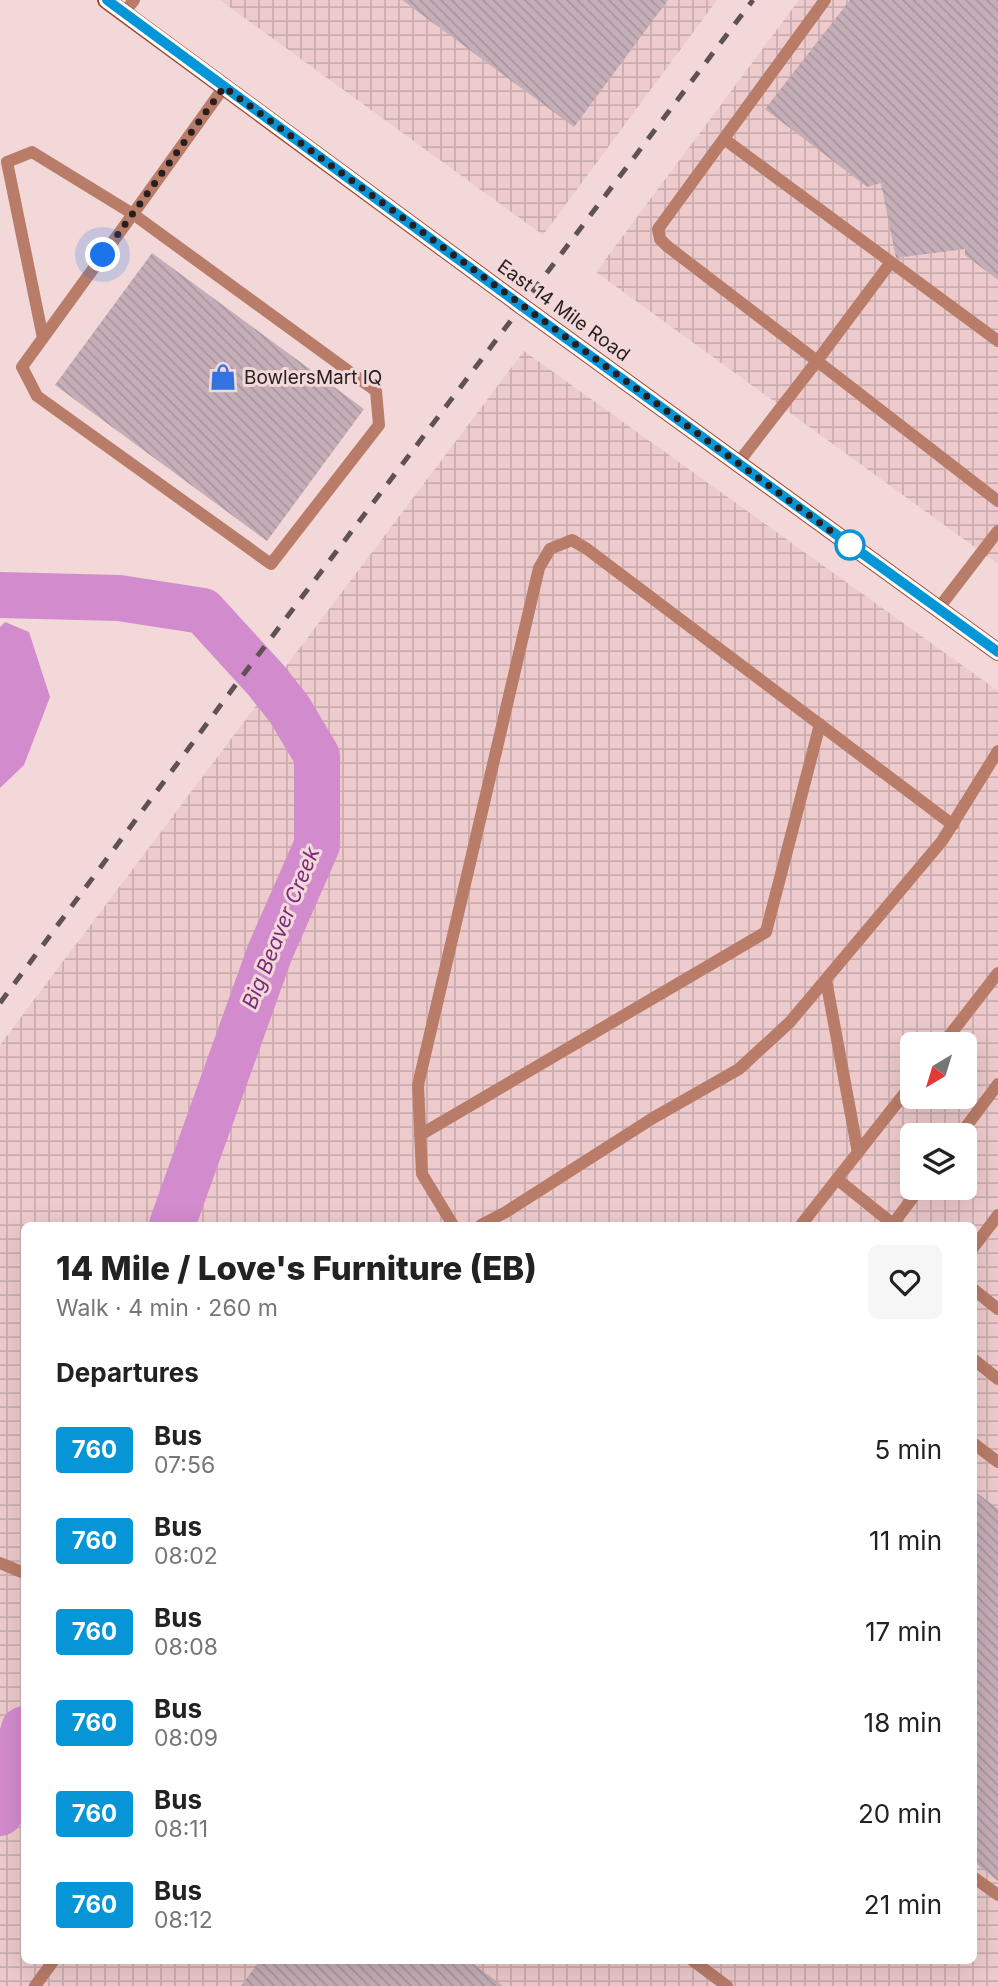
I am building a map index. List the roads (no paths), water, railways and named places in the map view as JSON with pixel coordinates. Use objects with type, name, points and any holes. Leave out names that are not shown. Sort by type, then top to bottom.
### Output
[{"type":"main road","name":"East 14 Mile Road","points":[[107,0],[129,7],[224,87],[998,652]]},
{"type":"lane","points":[[825,0],[658,229],[660,239],[998,501]]},
{"type":"lane","points":[[43,338],[7,162],[32,152],[133,214],[376,391],[379,425],[271,564],[37,396],[22,367],[133,214],[224,87]]},
{"type":"lane","points":[[724,139],[998,341]]},
{"type":"lane","points":[[738,463],[891,262]]},
{"type":"lane","points":[[938,609],[998,531]]},
{"type":"lane","points":[[451,1222],[422,1174],[418,1085],[539,568],[550,549],[572,540],[587,549],[953,825]]},
{"type":"lane","points":[[421,1135],[766,932],[820,724]]},
{"type":"lane","points":[[487,1222],[653,1118],[739,1069],[790,1022],[953,825],[998,751]]},
{"type":"lane","points":[[952,1032],[998,973]]},
{"type":"lane","points":[[826,980],[858,1153]]},
{"type":"lane","points":[[969,1123],[998,1084]]},
{"type":"lane","points":[[803,1222],[900,1099]]},
{"type":"lane","points":[[837,1179],[891,1222]]},
{"type":"lane","points":[[894,1222],[911,1200]]},
{"type":"lane","points":[[977,1243],[998,1215]]},
{"type":"lane","points":[[977,1292],[998,1309]]},
{"type":"lane","points":[[977,1362],[998,1379]]},
{"type":"lane","points":[[977,1446],[998,1462]]},
{"type":"lane","points":[[0,1563],[21,1572]]},
{"type":"lane","points":[[977,1880],[998,1895]]},
{"type":"lane","points":[[35,1986],[51,1964]]},
{"type":"lane","points":[[697,1964],[727,1986]]},
{"type":"waterway","name":"Big Beaver Creek","points":[[0,595],[119,598],[203,611],[289,709],[317,756],[317,845],[270,952],[173,1222]]},
{"type":"waterway","name":"Big Beaver Creek","points":[[0,1813],[21,1740]]},
{"type":"railway","points":[[0,1003],[234,687],[753,0]]},
{"type":"place","name":"BowlersMart IQ","points":[[223,377]]}]
